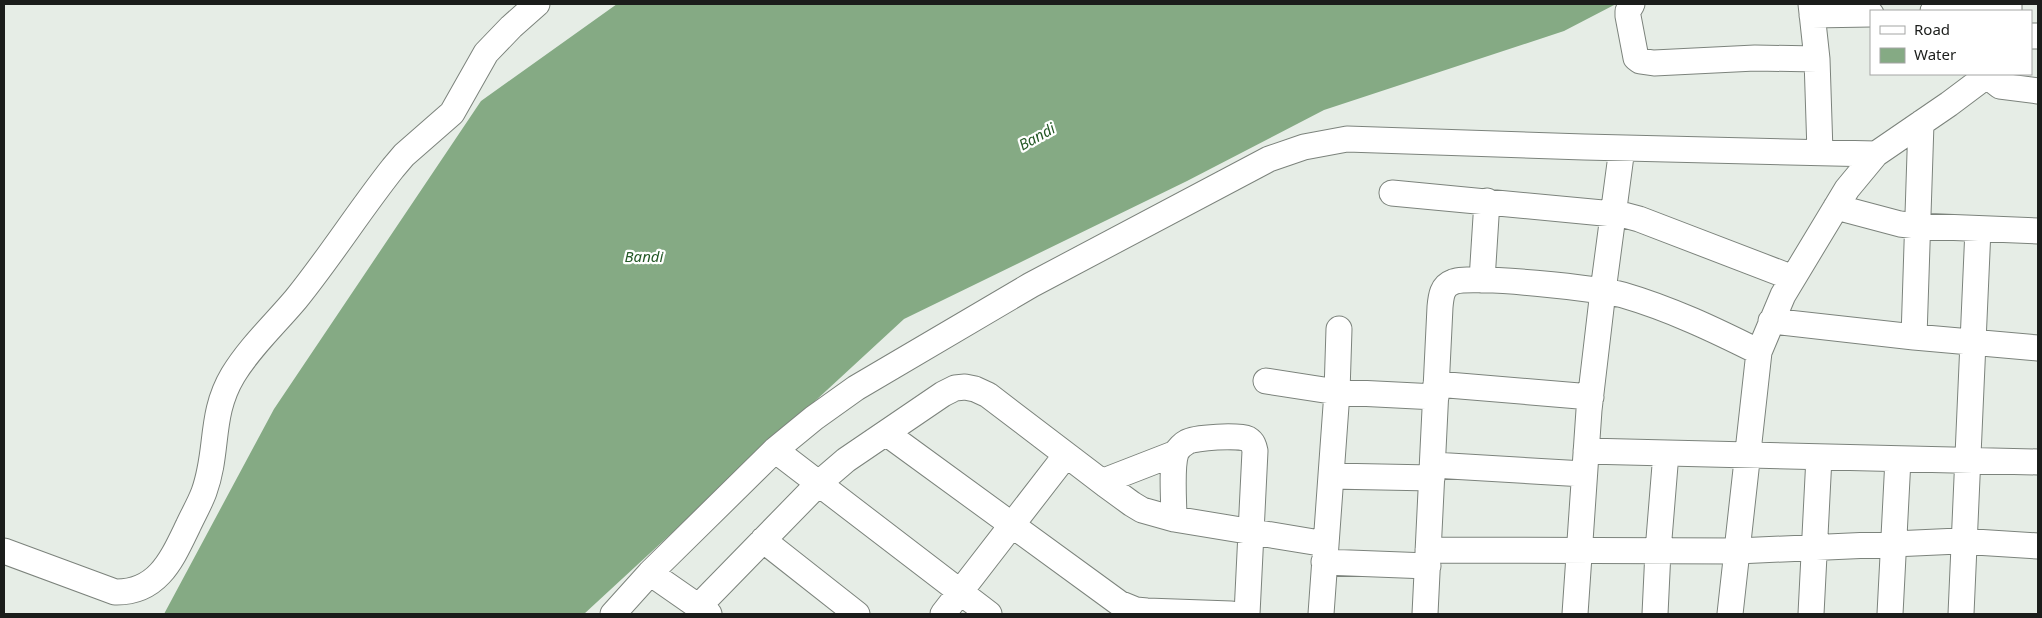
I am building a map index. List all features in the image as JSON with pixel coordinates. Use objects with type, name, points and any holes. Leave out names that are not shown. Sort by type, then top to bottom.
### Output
[{"type":"street","points":[[4,552],[115,592],[127,592],[142,588],[157,577],[172,558],[204,492],[210,468],[218,407],[234,374],[248,353],[296,298],[393,168],[404,155],[452,113],[486,52],[537,4]]},
{"type":"street","points":[[1632,4],[1628,10],[1628,16],[1634,55],[1640,61],[1654,64],[1755,58],[1817,59]]},
{"type":"street","points":[[1937,10],[1964,4],[1985,10]]},
{"type":"street","points":[[1820,152],[1817,59],[1812,9],[1870,14]]},
{"type":"street","points":[[1730,614],[1759,352],[1771,321],[1793,278],[1847,189],[1876,154],[1988,75],[2000,86],[2038,91]]},
{"type":"street","points":[[1914,337],[1921,124]]},
{"type":"street","points":[[613,614],[650,573],[774,450],[856,388],[1023,290],[1194,198],[1278,156],[1323,142],[1347,139],[1876,154]]},
{"type":"street","points":[[1575,614],[1590,397],[1602,291],[1622,148]]},
{"type":"street","points":[[1392,193],[1614,213],[1639,219],[1793,278]]},
{"type":"street","points":[[1482,280],[1487,201]]},
{"type":"street","points":[[1836,207],[1900,224],[2038,231]]},
{"type":"street","points":[[1961,614],[1978,229]]},
{"type":"street","points":[[1425,614],[1440,307],[1444,289],[1456,280],[1482,280],[1602,291],[1623,295],[1696,321],[1759,352]]},
{"type":"street","points":[[1771,321],[1914,337],[2038,348]]},
{"type":"street","points":[[1321,614],[1337,392],[1339,328]]},
{"type":"street","points":[[1266,381],[1337,392],[1436,390],[1590,397]]},
{"type":"street","points":[[650,573],[703,611],[763,540],[818,484],[846,460],[943,394],[955,388],[965,387],[988,395],[1106,485],[1142,510],[1174,519],[1252,533],[1325,553],[1428,558],[1579,551],[1737,551],[1964,541],[2038,546]]},
{"type":"street","points":[[886,433],[1119,603],[1147,611],[1231,614]]},
{"type":"street","points":[[1106,485],[1109,479],[1176,453],[1188,441],[1243,438],[1249,440],[1254,445],[1255,451],[1247,614]]},
{"type":"street","points":[[774,450],[989,614]]},
{"type":"street","points":[[1174,519],[1176,453]]},
{"type":"street","points":[[1331,476],[1585,463],[1666,453],[2038,462]]},
{"type":"street","points":[[1655,614],[1666,453]]},
{"type":"street","points":[[943,614],[1066,455]]},
{"type":"street","points":[[1811,614],[1819,457]]},
{"type":"street","points":[[1890,614],[1898,459]]},
{"type":"street","points":[[763,540],[857,614]]},
{"type":"water","name":"Bandi","points":[[617,4],[1616,4],[1564,31],[1324,110],[1187,181],[904,319],[584,614],[164,614],[274,409],[481,101]]}]
